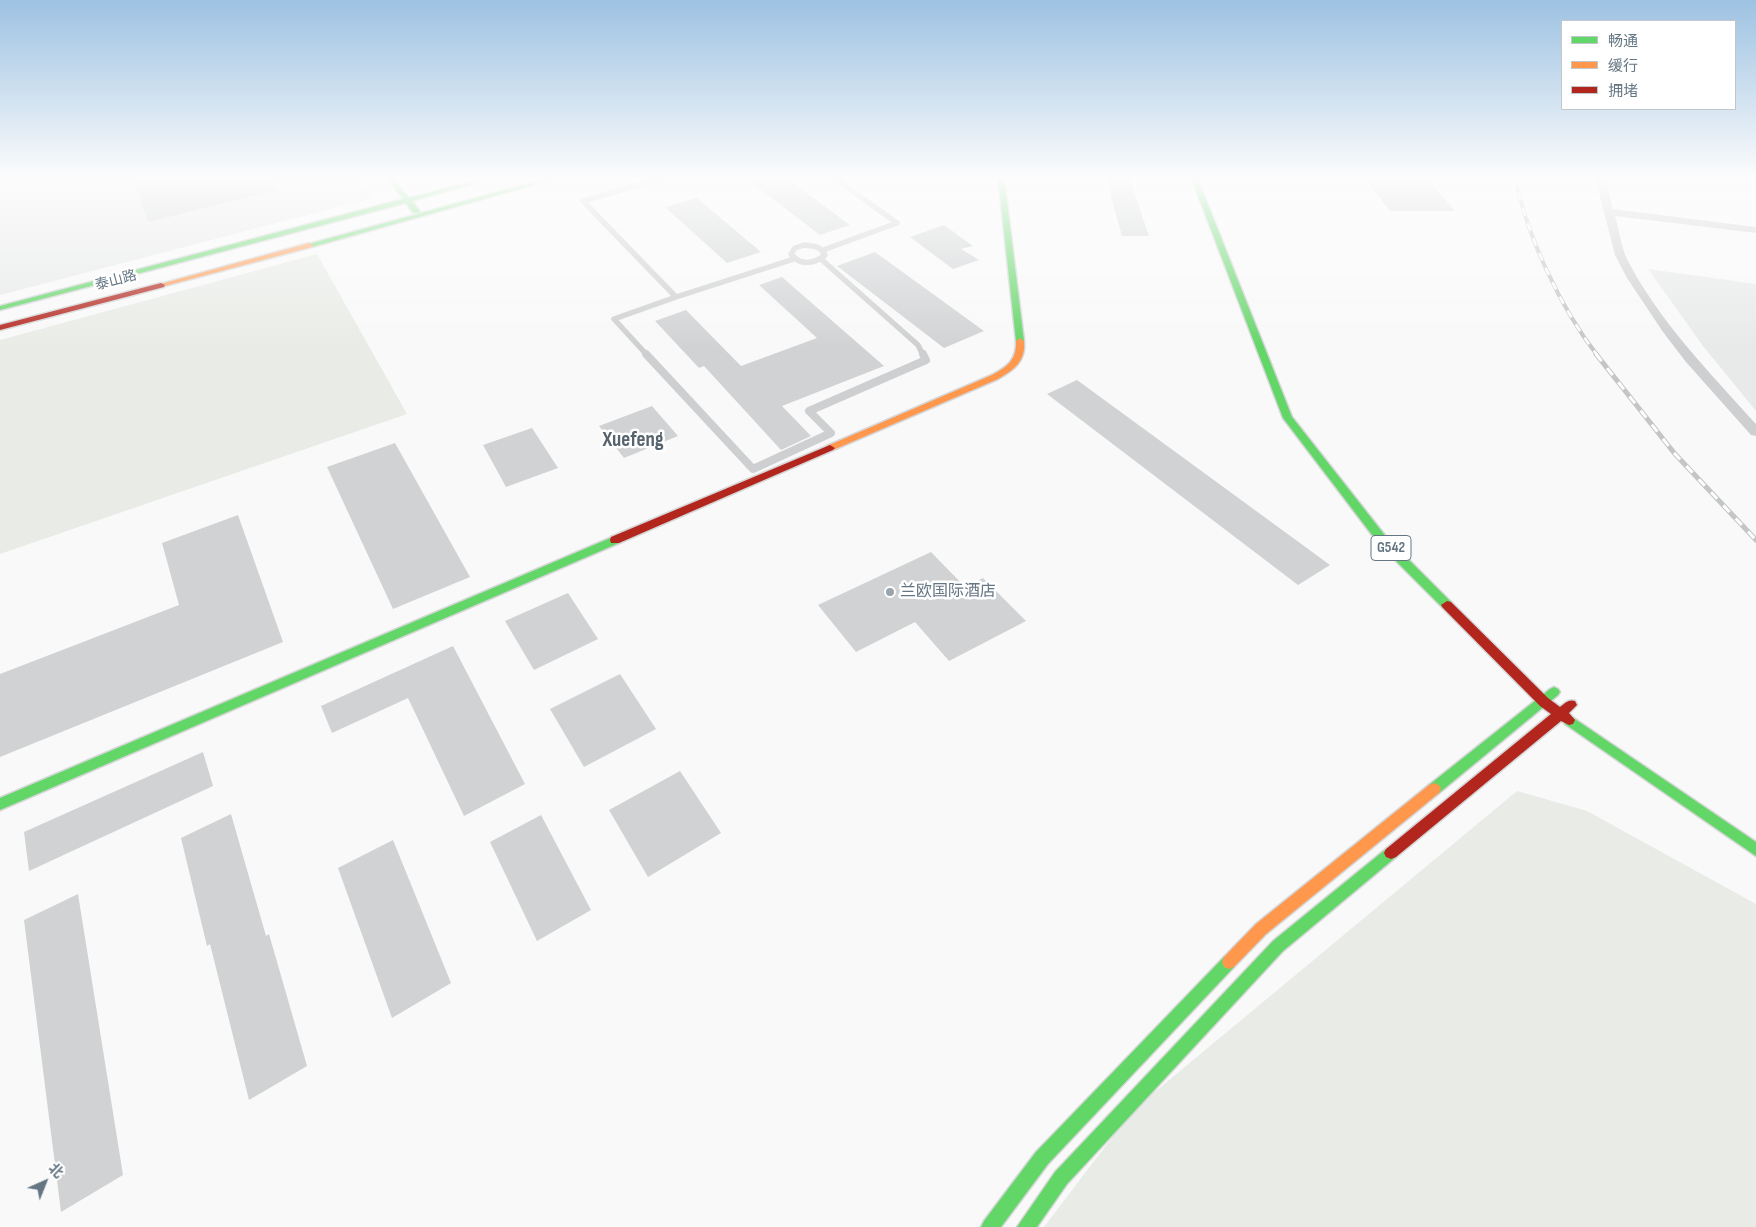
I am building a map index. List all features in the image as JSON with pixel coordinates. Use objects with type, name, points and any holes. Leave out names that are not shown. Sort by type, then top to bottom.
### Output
[{"type":"main road","name":"泰山路","points":[[0,308],[279,234]]},
{"type":"main road","name":"泰山路","points":[[0,328],[345,234]]},
{"type":"main road","points":[[0,804],[993,378],[1009,368],[1019,358],[1020,347],[1007,234]]},
{"type":"main road","name":"G542","points":[[1216,234],[1288,418],[1383,541],[1544,702],[1756,850]]},
{"type":"main road","points":[[990,1227],[1042,1158],[1261,929],[1544,702],[1551,689],[1575,708],[1560,714],[1278,946],[1061,1178],[1026,1227]]},
{"type":"main road","name":"G542","points":[[1594,723],[1714,822]]},
{"type":"street","points":[[1615,234],[1620,255],[1648,303],[1690,359],[1756,432]]},
{"type":"lane","points":[[615,234],[676,297]]},
{"type":"lane","points":[[794,259],[791,254],[795,248],[816,246],[824,250],[867,234]]},
{"type":"lane","points":[[821,259],[918,345],[926,360],[809,411],[830,433],[753,469],[614,319],[794,259],[802,262],[812,262],[821,259],[825,254],[824,250]]},
{"type":"shaded area","points":[[0,234],[234,234],[0,295]]},
{"type":"shaded area","points":[[317,254],[407,414],[0,554],[0,340]]},
{"type":"shaded area","points":[[1648,269],[1756,284],[1756,411],[1703,346]]},
{"type":"shaded area","points":[[1517,791],[1587,811],[1756,904],[1756,1227],[1044,1227],[1133,1110]]},
{"type":"building","points":[[695,234],[740,234],[761,252],[727,263]]},
{"type":"building","points":[[918,234],[957,234],[973,246],[961,249],[979,260],[953,269],[910,237]]},
{"type":"building","points":[[1122,234],[1148,234],[1149,236],[1122,236]]},
{"type":"building","points":[[875,252],[984,331],[944,348],[837,266]]},
{"type":"building","points":[[782,277],[884,366],[782,406],[811,436],[781,450],[704,366],[699,368],[655,321],[686,310],[741,366],[817,338],[759,285]]},
{"type":"building","points":[[1077,380],[1330,565],[1298,585],[1047,394]]},
{"type":"building","points":[[652,406],[678,436],[624,458],[599,426]]},
{"type":"building","points":[[532,428],[558,468],[506,487],[483,445]]},
{"type":"building","points":[[395,443],[470,577],[393,609],[327,467]]},
{"type":"building","points":[[238,515],[283,642],[0,757],[0,674],[179,605],[162,543]]},
{"type":"building","points":[[931,552],[965,587],[983,578],[1026,621],[949,661],[915,622],[856,652],[818,605]]},
{"type":"building","points":[[568,593],[598,639],[534,670],[505,621]]},
{"type":"building","points":[[453,646],[525,784],[464,816],[408,698],[332,733],[321,706]]},
{"type":"building","points":[[620,674],[656,729],[584,767],[550,709]]},
{"type":"building","points":[[203,752],[213,786],[29,871],[24,832]]},
{"type":"building","points":[[680,771],[721,833],[648,877],[609,810]]},
{"type":"building","points":[[231,814],[266,936],[269,934],[307,1066],[249,1100],[210,944],[207,946],[181,838]]},
{"type":"building","points":[[541,815],[591,910],[537,941],[490,842]]},
{"type":"building","points":[[393,840],[451,983],[392,1018],[338,868]]},
{"type":"building","points":[[78,894],[123,1175],[61,1212],[24,920]]},
{"type":"railway","points":[[1532,234],[1558,293],[1583,336],[1597,355]]},
{"type":"railway","points":[[1596,354],[1675,454],[1756,540]]},
{"type":"traffic: fast","points":[[0,308],[279,234]]},
{"type":"traffic: fast","points":[[309,245],[348,234]]},
{"type":"traffic: fast","points":[[1008,234],[1020,341]]},
{"type":"traffic: fast","points":[[1216,234],[1288,418],[1383,541],[1447,605]]},
{"type":"traffic: fast","points":[[0,804],[615,540]]},
{"type":"traffic: fast","points":[[1434,789],[1554,692]]},
{"type":"traffic: fast","points":[[1569,720],[1756,850]]},
{"type":"traffic: fast","points":[[1026,1227],[1061,1178],[1278,946],[1391,853]]},
{"type":"traffic: fast","points":[[990,1227],[1042,1158],[1229,962]]},
{"type":"traffic: slow","points":[[161,285],[309,245]]},
{"type":"traffic: slow","points":[[830,448],[995,377],[1011,367],[1018,359],[1020,341]]},
{"type":"traffic: slow","points":[[1229,962],[1261,929],[1434,789]]},
{"type":"traffic: jam","points":[[0,328],[161,285]]},
{"type":"traffic: jam","points":[[615,540],[830,448]]},
{"type":"traffic: jam","points":[[1447,605],[1544,702],[1569,720]]},
{"type":"traffic: jam","points":[[1391,853],[1571,705]]},
{"type":"place","name":"兰欧国际酒店","points":[[890,592]]},
{"type":"district","name":"Xuefeng","points":[[633,441]]}]
